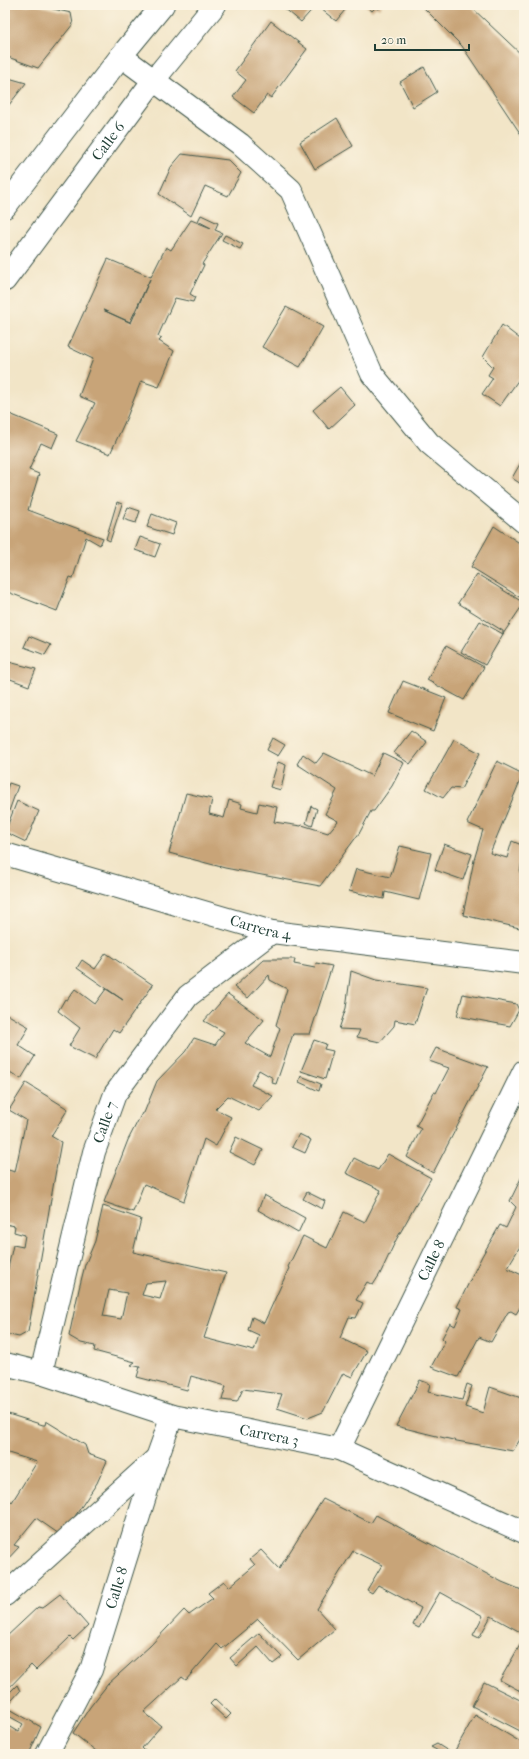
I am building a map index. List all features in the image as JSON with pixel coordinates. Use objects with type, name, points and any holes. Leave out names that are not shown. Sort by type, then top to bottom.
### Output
[{"type":"street","points":[[5,207],[121,56],[163,5]]},
{"type":"street","name":"Calle 6","points":[[5,280],[153,81],[215,5]]},
{"type":"street","points":[[121,56],[240,144],[290,190],[372,374],[429,443],[524,522]]},
{"type":"street","name":"Carrera 4","points":[[5,854],[272,932],[524,963]]},
{"type":"street","name":"Calle 7","points":[[41,1373],[94,1152],[114,1094],[188,996],[272,932]]},
{"type":"street","name":"Calle 8","points":[[339,1449],[524,1071]]},
{"type":"street","name":"Carrera 3","points":[[5,1364],[41,1373],[172,1416],[339,1449],[524,1532]]},
{"type":"street","name":"Calle 8","points":[[47,1754],[91,1670],[172,1416]]},
{"type":"street","points":[[5,1595],[158,1458]]},
{"type":"building","points":[[5,5],[36,5],[71,13],[73,24],[38,68],[5,56],[8,42],[5,41]]},
{"type":"building","points":[[284,5],[316,5],[301,22],[283,7]]},
{"type":"building","points":[[316,5],[349,5],[336,21]]},
{"type":"building","points":[[365,5],[382,5],[379,9],[376,7],[372,11]]},
{"type":"building","points":[[428,5],[469,5],[524,57],[524,139],[462,46],[424,8]]},
{"type":"building","points":[[271,21],[307,49],[271,98],[267,95],[254,113],[233,97],[246,80],[235,71]]},
{"type":"building","points":[[424,67],[437,92],[413,107],[400,82]]},
{"type":"building","points":[[5,77],[26,83],[5,110]]},
{"type":"building","points":[[337,118],[353,146],[315,169],[300,142]]},
{"type":"building","points":[[182,154],[228,160],[241,173],[228,196],[205,186],[191,216],[159,194],[171,167]]},
{"type":"building","points":[[201,215],[218,223],[215,230],[222,233],[202,264],[204,265],[190,294],[195,297],[193,302],[175,298],[158,336],[162,338],[159,341],[174,351],[159,387],[141,381],[110,454],[76,441],[95,403],[79,396],[93,359],[68,347],[108,259],[151,277],[166,247],[171,250],[191,220],[211,228],[198,221]],"holes":[[[150,279],[131,323],[103,310],[130,322]]]},
{"type":"building","points":[[225,235],[243,244],[240,249],[222,240]]},
{"type":"building","points":[[286,307],[323,327],[300,367],[262,347]]},
{"type":"building","points":[[502,325],[524,342],[524,372],[500,406],[482,394],[493,378],[488,375],[493,367],[483,357]]},
{"type":"building","points":[[340,387],[355,405],[329,429],[313,410]]},
{"type":"building","points":[[5,412],[58,434],[52,448],[41,443],[29,470],[39,474],[28,510],[103,538],[100,545],[86,537],[73,578],[70,577],[57,611],[5,591]]},
{"type":"building","points":[[524,457],[524,486],[512,478]]},
{"type":"building","points":[[117,502],[122,504],[110,541],[106,539]]},
{"type":"building","points":[[128,507],[140,511],[136,523],[123,519]]},
{"type":"building","points":[[152,514],[176,523],[172,535],[147,527]]},
{"type":"building","points":[[494,526],[524,546],[524,600],[471,567]]},
{"type":"building","points":[[140,537],[160,544],[155,557],[135,550]]},
{"type":"building","points":[[477,574],[524,603],[503,634],[503,631],[458,603]]},
{"type":"building","points":[[480,621],[503,634],[485,665],[461,652]]},
{"type":"building","points":[[29,636],[51,645],[45,655],[24,647]]},
{"type":"building","points":[[446,646],[484,667],[464,700],[427,680]]},
{"type":"building","points":[[5,661],[36,669],[29,686],[5,677]]},
{"type":"building","points":[[403,681],[446,698],[433,731],[389,713]]},
{"type":"building","points":[[411,731],[427,742],[410,764],[394,753]]},
{"type":"building","points":[[273,738],[285,745],[278,756],[267,750]]},
{"type":"building","points":[[454,739],[480,753],[461,789],[451,788],[443,798],[426,789]]},
{"type":"building","points":[[324,753],[372,776],[383,753],[404,763],[392,786],[374,811],[371,811],[360,832],[320,886],[225,868],[169,853],[186,793],[212,799],[209,814],[224,818],[229,800],[242,804],[241,808],[257,812],[259,803],[277,807],[274,822],[302,825],[328,833],[338,821],[325,814],[337,790],[297,764],[303,754],[316,763]]},
{"type":"building","points":[[497,761],[523,774],[490,853],[507,858],[512,841],[524,846],[520,873],[524,875],[524,929],[463,915],[474,860],[483,830],[467,823]]},
{"type":"building","points":[[278,762],[286,765],[281,790],[270,787]]},
{"type":"building","points":[[9,783],[18,786],[5,822],[5,794]]},
{"type":"building","points":[[17,801],[39,811],[26,842],[5,832]]},
{"type":"building","points":[[311,806],[317,809],[312,826],[306,823]]},
{"type":"building","points":[[444,844],[472,854],[463,880],[435,870]]},
{"type":"building","points":[[400,846],[431,853],[419,900],[385,892],[384,899],[349,891],[356,869],[390,877]]},
{"type":"building","points":[[106,953],[153,985],[119,1033],[113,1029],[95,1059],[69,1046],[80,1028],[58,1011],[65,999],[67,1000],[75,989],[95,1004],[106,989],[123,1000],[77,968],[82,960],[95,969]]},
{"type":"building","points":[[264,959],[295,959],[294,964],[315,968],[316,963],[332,966],[310,1034],[293,1034],[276,1084],[272,1083],[273,1078],[259,1070],[251,1085],[273,1096],[259,1111],[228,1096],[215,1109],[231,1117],[216,1146],[204,1139],[184,1201],[144,1184],[133,1212],[104,1202],[128,1140],[142,1113],[144,1113],[157,1081],[185,1052],[194,1038],[215,1045],[224,1032],[204,1021],[228,994],[264,1020],[245,1043],[270,1057],[280,1028],[276,1025],[287,989],[270,980],[269,975],[248,998],[234,987]]},
{"type":"building","points":[[351,971],[376,980],[427,988],[415,1024],[395,1020],[394,1026],[380,1042],[357,1037],[360,1030],[339,1029],[346,1008]]},
{"type":"building","points":[[463,994],[516,1004],[519,1010],[510,1026],[457,1016]]},
{"type":"building","points":[[5,1013],[29,1027],[18,1045],[35,1056],[21,1079],[5,1069]]},
{"type":"building","points":[[314,1040],[326,1044],[324,1049],[333,1051],[325,1079],[301,1071]]},
{"type":"building","points":[[436,1048],[488,1067],[433,1173],[407,1157],[421,1129],[416,1126],[449,1068],[429,1061]]},
{"type":"building","points":[[301,1076],[321,1084],[319,1091],[299,1082]]},
{"type":"building","points":[[26,1083],[68,1109],[51,1136],[61,1142],[28,1332],[19,1337],[5,1334],[5,1282],[13,1245],[23,1247],[25,1235],[14,1232],[15,1226],[5,1224],[5,1169],[15,1172],[26,1120],[9,1110]]},
{"type":"building","points":[[299,1134],[311,1140],[305,1153],[292,1147]]},
{"type":"building","points":[[236,1137],[263,1150],[255,1165],[229,1152]]},
{"type":"building","points":[[388,1154],[431,1178],[396,1240],[380,1274],[373,1285],[367,1282],[356,1300],[363,1303],[356,1318],[349,1317],[340,1338],[367,1351],[352,1377],[343,1373],[323,1412],[308,1418],[277,1408],[282,1394],[243,1389],[237,1402],[222,1400],[226,1386],[191,1376],[187,1390],[137,1377],[140,1367],[131,1365],[135,1362],[94,1351],[95,1346],[81,1343],[69,1336],[85,1265],[95,1241],[103,1206],[141,1219],[133,1252],[226,1273],[204,1338],[254,1351],[259,1335],[248,1330],[252,1317],[264,1323],[303,1236],[327,1248],[344,1212],[365,1222],[381,1190],[346,1173],[354,1158],[378,1170]],"holes":[[[166,1281],[160,1299],[142,1295],[146,1283]],[[109,1290],[127,1293],[121,1319],[103,1316]]]},
{"type":"building","points":[[524,1172],[524,1240],[507,1268],[524,1276],[524,1301],[516,1314],[511,1311],[508,1312],[491,1342],[479,1337],[458,1377],[431,1367],[445,1341],[442,1338],[450,1323],[455,1326],[462,1309],[457,1307],[482,1256],[500,1225],[506,1228],[516,1207],[510,1201]]},
{"type":"building","points":[[307,1192],[325,1201],[322,1209],[303,1199]]},
{"type":"building","points":[[264,1195],[305,1218],[298,1233],[258,1210]]},
{"type":"building","points":[[420,1380],[430,1384],[428,1392],[462,1400],[467,1384],[472,1386],[465,1407],[483,1413],[490,1387],[524,1399],[524,1433],[513,1451],[457,1441],[396,1426]]},
{"type":"building","points":[[5,1413],[43,1425],[45,1425],[46,1421],[85,1445],[88,1454],[107,1461],[97,1483],[62,1536],[36,1518],[14,1545],[19,1547],[5,1562],[5,1497],[12,1502],[37,1462],[5,1452]]},
{"type":"building","points":[[323,1499],[371,1523],[376,1515],[502,1582],[524,1591],[524,1634],[491,1616],[479,1638],[473,1635],[483,1616],[440,1592],[419,1628],[413,1625],[421,1608],[378,1585],[372,1593],[367,1590],[382,1565],[353,1551],[317,1609],[335,1629],[298,1660],[258,1619],[222,1649],[217,1644],[186,1680],[182,1677],[144,1712],[161,1726],[142,1748],[148,1754],[100,1754],[73,1733],[90,1707],[108,1684],[150,1646],[184,1610],[189,1615],[213,1598],[208,1593],[224,1581],[229,1587],[255,1565],[250,1559],[261,1550],[279,1569]]},
{"type":"building","points":[[60,1594],[88,1626],[73,1640],[70,1637],[36,1670],[31,1665],[5,1692],[5,1638],[38,1607],[42,1608]]},
{"type":"building","points":[[259,1633],[282,1657],[273,1664],[258,1647],[237,1666],[230,1658]]},
{"type":"building","points":[[524,1638],[524,1693],[500,1680]]},
{"type":"building","points":[[484,1682],[524,1702],[524,1733],[472,1706]]},
{"type":"building","points":[[17,1685],[20,1691],[5,1708],[5,1697]]},
{"type":"building","points":[[215,1699],[231,1714],[226,1719],[210,1704]]},
{"type":"building","points":[[8,1708],[41,1727],[29,1754],[5,1754],[5,1724],[18,1732],[23,1724],[5,1714]]},
{"type":"building","points":[[475,1715],[524,1744],[523,1754],[453,1754]]},
{"type":"building","points":[[437,1744],[453,1754],[444,1754],[431,1747]]}]
